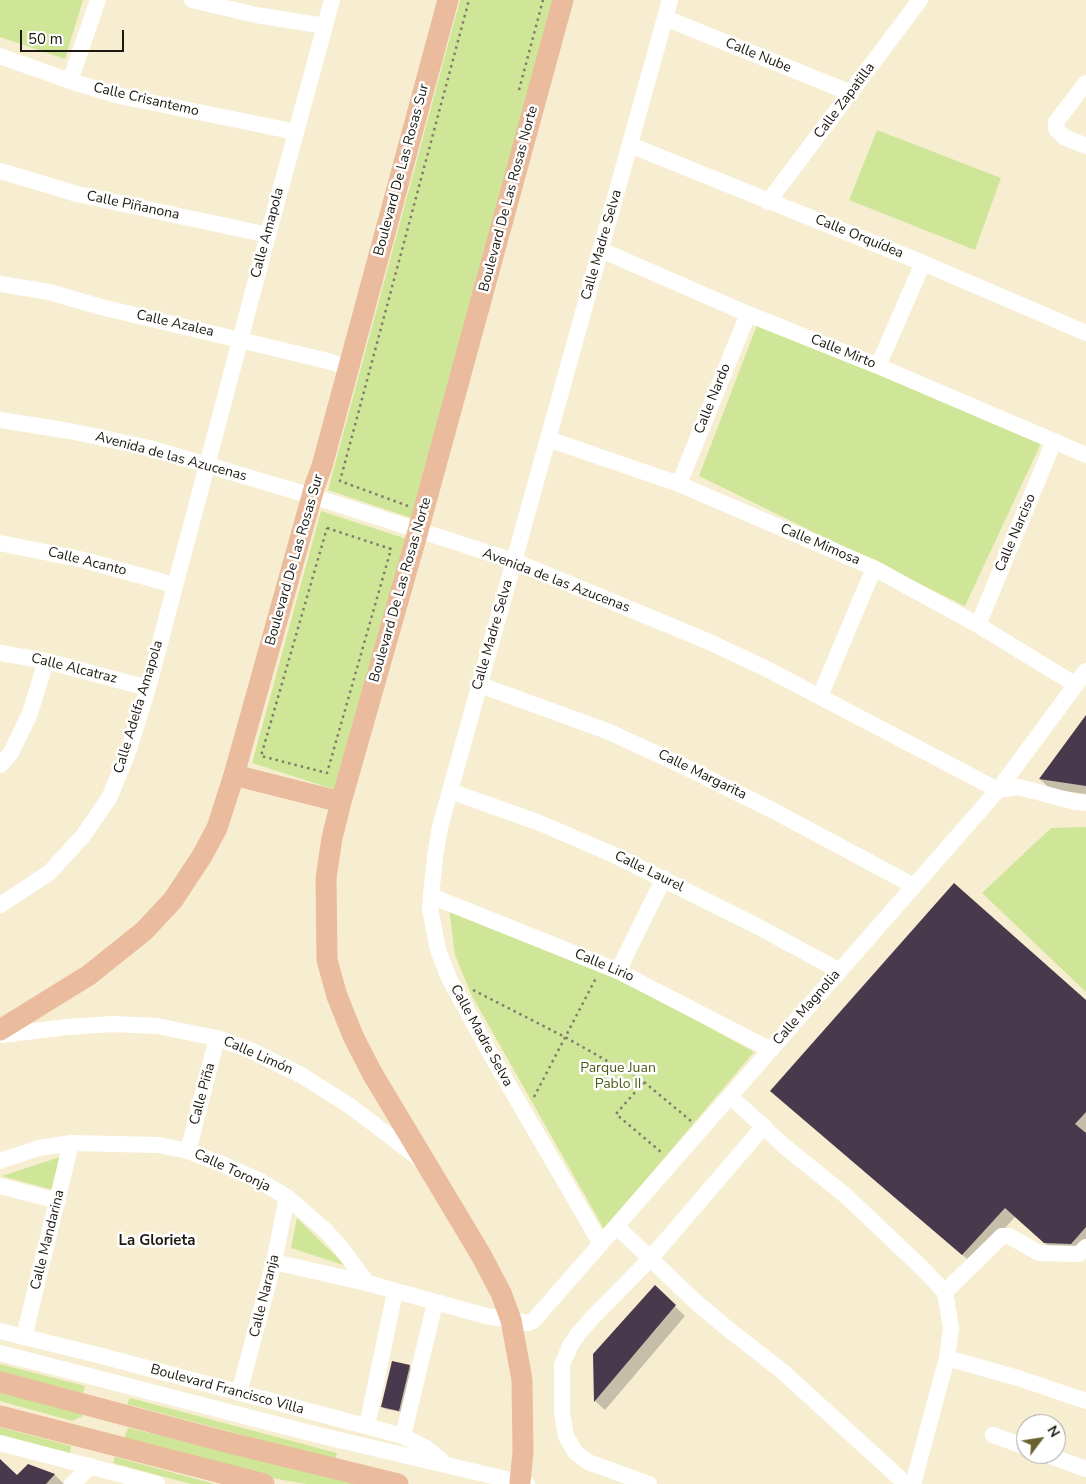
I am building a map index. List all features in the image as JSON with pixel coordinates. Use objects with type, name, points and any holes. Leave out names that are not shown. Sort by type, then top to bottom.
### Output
[{"type":"main road","name":"Boulevard De Las Rosas Sur","points":[[0,1030],[89,975],[144,931],[173,900],[202,856],[216,828],[234,775],[350,368],[448,0]]},
{"type":"main road","name":"Boulevard De Las Rosas Norte","points":[[523,1483],[522,1380],[511,1320],[501,1293],[481,1255],[372,1072],[353,1036],[337,996],[327,960],[326,878],[332,838],[341,802],[418,531],[563,0]]},
{"type":"main road","points":[[234,775],[341,802]]},
{"type":"main road","points":[[0,1382],[226,1442],[398,1484]]},
{"type":"main road","points":[[0,1416],[264,1484]]},
{"type":"street","points":[[70,82],[98,0]]},
{"type":"street","points":[[192,0],[256,15],[325,26]]},
{"type":"street","name":"Calle Amapola","points":[[207,466],[332,0]]},
{"type":"street","name":"Calle Madre Selva","points":[[601,1244],[490,1053],[449,978],[438,950],[430,896],[440,827],[670,0]]},
{"type":"street","name":"Calle Zapatilla","points":[[768,202],[920,0]]},
{"type":"street","name":"Calle Nube","points":[[665,18],[851,93]]},
{"type":"street","name":"Calle Crisantemo","points":[[0,56],[70,82],[120,96],[296,132]]},
{"type":"street","points":[[1086,83],[1056,122],[1056,128],[1059,133],[1086,146]]},
{"type":"street","name":"Calle Orquídea","points":[[630,145],[923,263],[1086,333]]},
{"type":"street","name":"Calle Piñanona","points":[[0,171],[77,194],[268,235]]},
{"type":"street","name":"Calle Mirto","points":[[601,250],[748,314],[878,366],[1086,455]]},
{"type":"street","points":[[878,366],[923,263]]},
{"type":"street","name":"Calle Azalea","points":[[0,284],[49,292],[101,307],[350,368]]},
{"type":"street","name":"Calle Nardo","points":[[679,484],[748,314]]},
{"type":"street","name":"Avenida de las Azucenas","points":[[0,420],[70,431],[149,448],[312,496],[514,561],[706,641],[820,696],[998,790]]},
{"type":"street","name":"Calle Mimosa","points":[[548,439],[679,484],[874,568],[978,625],[1076,685]]},
{"type":"street","name":"Calle Narciso","points":[[978,625],[1054,441]]},
{"type":"street","name":"Calle Adelfa Amapola","points":[[0,905],[49,872],[83,836],[108,798],[127,754],[148,688],[207,466]]},
{"type":"street","name":"Calle Acanto","points":[[0,542],[84,560],[174,585]]},
{"type":"street","points":[[820,696],[874,568]]},
{"type":"street","name":"Calle Alcatraz","points":[[0,653],[46,661],[148,688]]},
{"type":"street","points":[[0,766],[11,753],[30,713],[46,661]]},
{"type":"street","name":"Calle Magnolia","points":[[511,1320],[528,1323],[534,1320],[998,790],[1086,671]]},
{"type":"street","name":"Calle Margarita","points":[[480,685],[607,731],[683,766],[774,811],[914,886]]},
{"type":"street","points":[[998,790],[1019,787],[1075,802],[1086,803]]},
{"type":"street","name":"Calle Laurel","points":[[450,791],[540,823],[664,878],[840,971]]},
{"type":"street","points":[[618,971],[664,878]]},
{"type":"street","name":"Calle Lirio","points":[[430,896],[618,971],[771,1050]]},
{"type":"street","name":"Calle Limón","points":[[0,1035],[112,1024],[157,1026],[217,1038],[250,1050],[301,1075],[350,1106],[428,1166]]},
{"type":"street","name":"Calle Piña","points":[[188,1151],[217,1038]]},
{"type":"street","points":[[730,1096],[784,1146],[846,1196],[945,1292],[951,1328],[947,1358],[912,1484]]},
{"type":"street","points":[[649,1484],[588,1462],[575,1452],[566,1436],[562,1413],[562,1365],[570,1346],[578,1334],[650,1259],[764,1126]]},
{"type":"street","name":"Calle Toronja","points":[[0,1161],[39,1148],[71,1143],[158,1145],[188,1151],[256,1179],[287,1197],[326,1231],[342,1249],[367,1284]]},
{"type":"street","name":"Calle Mandarina","points":[[24,1337],[71,1143]]},
{"type":"street","points":[[0,1186],[58,1201]]},
{"type":"street","name":"Calle Naranja","points":[[240,1393],[274,1262],[287,1197]]},
{"type":"street","points":[[616,1226],[720,1323],[782,1371],[906,1484]]},
{"type":"street","points":[[945,1292],[1005,1235],[1039,1253],[1079,1254],[1086,1247]]},
{"type":"street","points":[[274,1262],[367,1284],[486,1316],[511,1320]]},
{"type":"street","points":[[366,1426],[395,1292]]},
{"type":"street","points":[[403,1436],[435,1303]]},
{"type":"street","name":"Boulevard Francisco Villa","points":[[0,1331],[403,1436],[426,1448],[447,1465]]},
{"type":"street","name":"Boulevard Francisco Villa","points":[[0,1353],[318,1435],[523,1483]]},
{"type":"street","points":[[97,1378],[98,1355]]},
{"type":"street","points":[[947,1358],[1018,1378],[1086,1401]]},
{"type":"street","points":[[116,1383],[124,1362]]},
{"type":"street","points":[[318,1435],[347,1421]]},
{"type":"street","points":[[993,1435],[1016,1443]]},
{"type":"street","points":[[0,1443],[80,1473],[157,1484]]},
{"type":"street","points":[[1066,1462],[1086,1469]]},
{"type":"path","points":[[409,506],[340,481],[469,0]]},
{"type":"path","points":[[517,96],[543,0]]},
{"type":"path","points":[[327,528],[391,549],[327,773],[261,756],[327,528]]},
{"type":"path","points":[[529,1088],[534,1097],[598,973]]},
{"type":"path","points":[[477,998],[472,989],[565,1037],[644,1082],[691,1121],[685,1128]]},
{"type":"path","points":[[644,1082],[616,1114],[662,1154]]},
{"type":"green space","points":[[0,0],[83,0],[65,59],[0,37]]},
{"type":"green space","points":[[460,0],[554,0],[414,519],[328,490]]},
{"type":"green space","points":[[877,130],[1001,178],[975,250],[849,200]]},
{"type":"green space","points":[[759,320],[1043,439],[965,606],[699,476]]},
{"type":"green space","points":[[321,511],[407,539],[339,791],[252,763]]},
{"type":"green space","points":[[1086,827],[1086,992],[982,893],[1051,828]]},
{"type":"green space","name":"Parque Juan Pablo II","points":[[449,909],[617,977],[754,1052],[604,1229],[472,996],[455,955]]},
{"type":"green space","points":[[63,1156],[53,1190],[2,1176]]},
{"type":"green space","points":[[297,1218],[346,1266],[291,1248]]},
{"type":"green space","points":[[0,1364],[85,1386],[83,1393],[0,1372]]},
{"type":"green space","points":[[0,1387],[79,1407],[83,1416],[72,1421],[0,1401]]},
{"type":"green space","points":[[130,1398],[337,1453],[335,1460],[127,1404]]},
{"type":"green space","points":[[0,1427],[71,1446],[70,1455],[0,1436]]},
{"type":"green space","points":[[128,1428],[372,1484],[306,1484],[272,1478],[123,1441]]},
{"type":"green space","points":[[115,1457],[215,1484],[191,1484],[113,1463]]},
{"type":"building","points":[[1086,715],[1086,786],[1039,779]]},
{"type":"building","points":[[954,883],[1086,1000],[1086,1112],[1075,1124],[1086,1133],[1086,1227],[1071,1244],[1044,1243],[1005,1208],[962,1255],[770,1091]]},
{"type":"building","points":[[655,1285],[676,1305],[594,1402],[593,1354]]},
{"type":"building","points":[[392,1361],[410,1365],[399,1411],[381,1407]]},
{"type":"building","points":[[0,1459],[17,1475],[28,1464],[55,1474],[46,1484],[0,1484]]},
{"type":"district","name":"La Glorieta","points":[[157,1241]]}]
